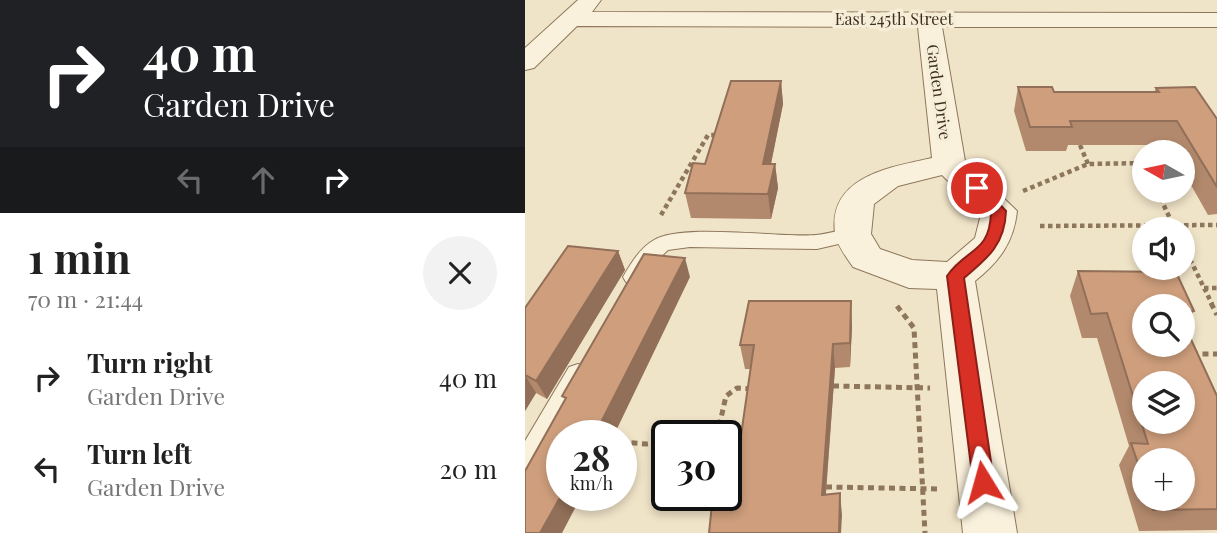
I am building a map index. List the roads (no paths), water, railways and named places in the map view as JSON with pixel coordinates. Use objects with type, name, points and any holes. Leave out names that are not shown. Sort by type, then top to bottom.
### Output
[{"type":"street","points":[[525,62],[591,0]]},
{"type":"street","name":"East 245th Street","points":[[571,19],[1217,20]]},
{"type":"street","name":"Garden Drive","points":[[929,20],[949,164],[999,211],[998,229],[987,251],[955,276]]},
{"type":"street","name":"Garden Drive","points":[[853,234],[857,200],[887,178],[949,164]]},
{"type":"street","points":[[853,234],[866,258],[909,274],[955,276],[990,533]]},
{"type":"lane","points":[[623,297],[644,260],[662,244],[690,240],[817,242],[853,234]]},
{"type":"lane","points":[[525,466],[588,357]]}]
